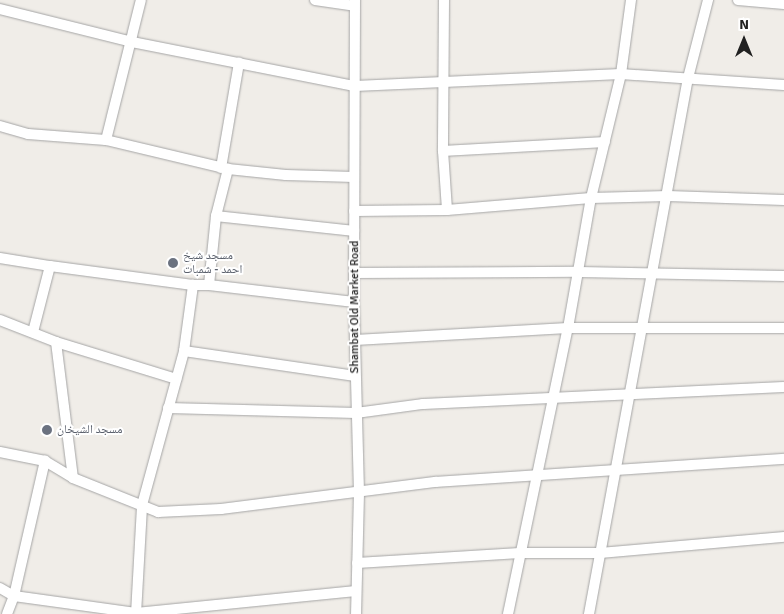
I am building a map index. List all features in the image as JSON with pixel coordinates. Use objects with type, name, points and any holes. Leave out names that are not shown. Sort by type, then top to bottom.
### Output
[{"type":"street","points":[[106,140],[141,0]]},
{"type":"street","points":[[315,0],[355,3]]},
{"type":"street","points":[[444,0],[443,151],[447,210]]},
{"type":"street","points":[[508,614],[568,328],[591,198],[621,74],[631,0]]},
{"type":"street","points":[[590,614],[652,273],[668,196],[688,78],[708,0]]},
{"type":"street","points":[[738,0],[784,4]]},
{"type":"street","name":"Shambat Old Market Road","points":[[355,3],[354,340],[359,493],[356,614]]},
{"type":"street","points":[[0,9],[132,42],[355,86],[621,74],[784,85]]},
{"type":"street","points":[[209,285],[216,216],[225,168],[239,64]]},
{"type":"street","points":[[0,126],[28,134],[106,140],[225,168],[286,175],[354,177]]},
{"type":"street","points":[[443,151],[605,142]]},
{"type":"street","points":[[354,211],[447,210],[591,198],[668,196],[784,200]]},
{"type":"street","points":[[216,216],[354,231]]},
{"type":"street","points":[[0,258],[193,285],[209,285],[354,302]]},
{"type":"street","points":[[33,332],[50,266]]},
{"type":"street","points":[[354,273],[579,272],[784,276]]},
{"type":"street","points":[[136,614],[142,505],[184,351],[193,285]]},
{"type":"street","points":[[0,320],[56,342],[176,379]]},
{"type":"street","points":[[354,340],[568,328],[784,328]]},
{"type":"street","points":[[56,342],[73,478]]},
{"type":"street","points":[[184,351],[355,376]]},
{"type":"street","points":[[168,408],[356,413],[423,404],[784,387]]},
{"type":"street","points":[[0,452],[45,461],[73,478],[158,512],[222,509],[436,482],[784,459]]},
{"type":"street","points":[[7,614],[14,596],[45,461]]},
{"type":"street","points":[[357,562],[520,553],[600,553],[784,537]]},
{"type":"street","points":[[0,588],[14,596],[136,614],[356,591]]},
{"type":"place","name":"مسجد شيخ احمد - شمبات","points":[[173,263]]},
{"type":"place","name":"مسجد الشيخان","points":[[47,430]]}]
